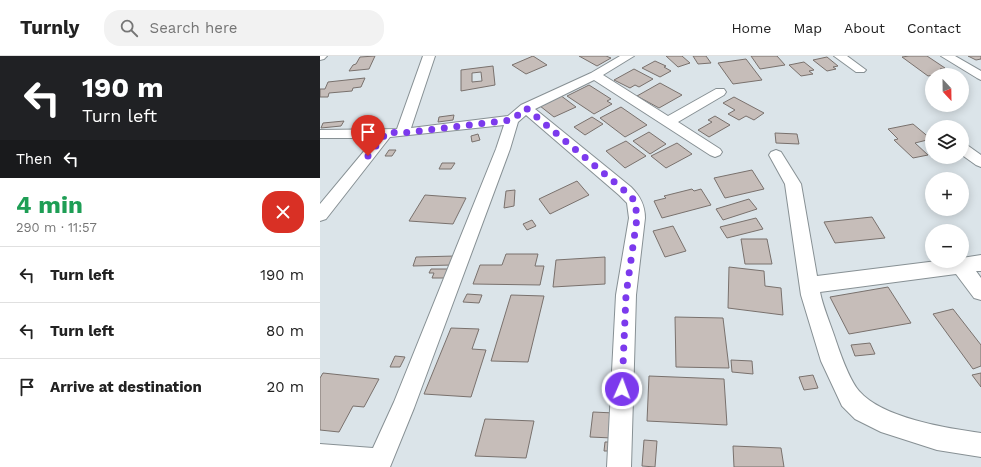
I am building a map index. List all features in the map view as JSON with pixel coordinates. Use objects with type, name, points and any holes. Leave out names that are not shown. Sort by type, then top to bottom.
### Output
[{"type":"street","points":[[320,215],[395,133],[428,56]]},
{"type":"street","points":[[320,456],[379,464],[403,408],[500,156],[512,120],[526,108],[595,75],[628,56]]},
{"type":"street","points":[[840,56],[860,70]]},
{"type":"street","points":[[947,56],[981,76]]},
{"type":"street","points":[[595,75],[715,152]]},
{"type":"street","points":[[668,122],[720,92]]},
{"type":"street","points":[[526,108],[625,191],[635,201],[637,208],[637,218],[626,295],[619,467]]},
{"type":"street","points":[[320,134],[395,133],[512,120]]},
{"type":"street","points":[[969,153],[981,162]]},
{"type":"street","points":[[776,156],[793,184],[809,285],[832,361],[850,398],[863,411],[881,420],[938,438],[981,445]]},
{"type":"street","points":[[969,264],[981,263]]},
{"type":"street","points":[[809,285],[937,268]]},
{"type":"street","points":[[962,268],[981,292]]},
{"type":"building","points":[[375,56],[369,69],[349,71],[360,57]]},
{"type":"building","points":[[533,56],[547,65],[526,74],[512,65]]},
{"type":"building","points":[[579,56],[606,56],[611,58],[597,66]]},
{"type":"building","points":[[666,56],[682,56],[690,63],[678,67]]},
{"type":"building","points":[[693,56],[706,56],[711,63],[698,64]]},
{"type":"building","points":[[751,56],[777,56],[785,65],[760,69]]},
{"type":"building","points":[[927,56],[945,68],[925,68],[925,74],[902,57]]},
{"type":"building","points":[[968,56],[981,56],[981,59],[976,60]]},
{"type":"building","points":[[827,57],[838,66],[833,67],[836,69],[827,71],[813,60]]},
{"type":"building","points":[[746,59],[762,80],[733,84],[718,63]]},
{"type":"building","points":[[655,61],[666,66],[664,67],[671,71],[660,77],[642,68]]},
{"type":"building","points":[[804,62],[814,70],[809,71],[813,74],[801,76],[789,65]]},
{"type":"building","points":[[493,66],[495,85],[461,91],[461,70]],"holes":[[[481,72],[482,81],[472,82],[472,73]]]},
{"type":"building","points":[[634,69],[653,79],[639,87],[635,85],[630,88],[614,80]]},
{"type":"building","points":[[365,78],[361,87],[353,88],[352,91],[329,93],[328,97],[320,97],[320,89],[325,89],[328,82]]},
{"type":"building","points":[[660,83],[682,95],[659,108],[637,96]]},
{"type":"building","points":[[589,85],[611,99],[607,101],[612,104],[594,114],[567,96]]},
{"type":"building","points":[[560,95],[576,107],[554,117],[540,106],[552,101],[550,99]]},
{"type":"building","points":[[734,97],[764,113],[754,120],[746,116],[739,120],[728,114],[735,110],[723,103]]},
{"type":"building","points":[[621,107],[647,125],[625,137],[600,118]]},
{"type":"building","points":[[454,115],[453,120],[438,122],[439,117]]},
{"type":"building","points":[[715,116],[730,125],[709,137],[698,130],[712,122],[708,120]]},
{"type":"building","points":[[592,117],[603,124],[585,135],[574,127]]},
{"type":"building","points":[[344,121],[341,126],[321,128],[323,123]]},
{"type":"building","points":[[913,124],[925,134],[925,140],[915,143],[925,152],[925,156],[913,158],[894,140],[898,139],[888,129]]},
{"type":"building","points":[[649,132],[666,144],[650,154],[633,141]]},
{"type":"building","points":[[775,133],[797,134],[799,144],[776,143]]},
{"type":"building","points":[[478,134],[480,140],[472,142],[471,136]]},
{"type":"building","points":[[626,141],[646,156],[625,168],[606,151]]},
{"type":"building","points":[[677,143],[692,154],[666,168],[651,156]]},
{"type":"building","points":[[389,150],[396,150],[392,156],[385,156]]},
{"type":"building","points":[[442,163],[455,163],[451,169],[439,169]]},
{"type":"building","points":[[752,170],[764,189],[725,198],[714,178]]},
{"type":"building","points":[[577,181],[589,195],[550,214],[539,199]]},
{"type":"building","points":[[692,189],[694,191],[701,189],[711,205],[662,218],[654,201],[666,198],[664,196]]},
{"type":"building","points":[[515,190],[514,206],[504,208],[506,191]]},
{"type":"building","points":[[425,195],[466,198],[453,224],[409,221]]},
{"type":"building","points":[[749,199],[757,209],[723,220],[716,209]]},
{"type":"building","points":[[872,217],[885,238],[835,243],[824,222]]},
{"type":"building","points":[[756,218],[763,229],[727,238],[720,227]]},
{"type":"building","points":[[532,220],[536,226],[527,230],[523,224]]},
{"type":"building","points":[[673,226],[686,251],[665,257],[653,231]]},
{"type":"building","points":[[741,239],[767,239],[772,264],[745,264]]},
{"type":"building","points":[[506,254],[538,254],[535,266],[544,266],[540,285],[473,284],[480,265],[502,265]]},
{"type":"building","points":[[455,256],[452,265],[413,266],[416,257]]},
{"type":"building","points":[[605,257],[605,284],[553,287],[556,260]]},
{"type":"building","points":[[729,267],[764,271],[765,286],[781,288],[783,315],[728,308]]},
{"type":"building","points":[[431,269],[451,269],[449,278],[432,278],[434,273],[429,273]]},
{"type":"building","points":[[888,287],[911,323],[849,334],[830,297]]},
{"type":"building","points":[[467,294],[482,295],[479,303],[463,302]]},
{"type":"building","points":[[511,295],[544,296],[528,362],[491,361]]},
{"type":"building","points":[[953,309],[981,345],[981,366],[973,369],[933,314]]},
{"type":"building","points":[[675,317],[723,318],[729,368],[676,367]]},
{"type":"building","points":[[451,328],[479,329],[472,349],[486,350],[471,397],[424,394]]},
{"type":"building","points":[[870,343],[875,354],[855,356],[851,345]]},
{"type":"building","points":[[395,356],[405,357],[400,367],[390,367]]},
{"type":"building","points":[[731,360],[752,361],[753,374],[732,372]]},
{"type":"building","points":[[323,373],[379,379],[364,407],[353,406],[339,432],[320,430],[320,378]]},
{"type":"building","points":[[981,373],[981,387],[972,375]]},
{"type":"building","points":[[813,375],[818,388],[804,390],[799,377]]},
{"type":"building","points":[[649,376],[724,379],[727,425],[647,421]]},
{"type":"building","points":[[593,412],[614,413],[612,438],[590,437]]},
{"type":"building","points":[[485,419],[534,421],[526,458],[475,456]]},
{"type":"building","points":[[644,440],[657,441],[655,467],[642,466]]},
{"type":"building","points":[[605,442],[615,442],[614,451],[604,451]]},
{"type":"building","points":[[733,446],[781,448],[784,467],[734,467]]},
{"type":"route","points":[[368,156],[387,132],[402,133],[512,120],[526,108],[625,191],[635,201],[637,218],[626,295],[622,389]]}]
